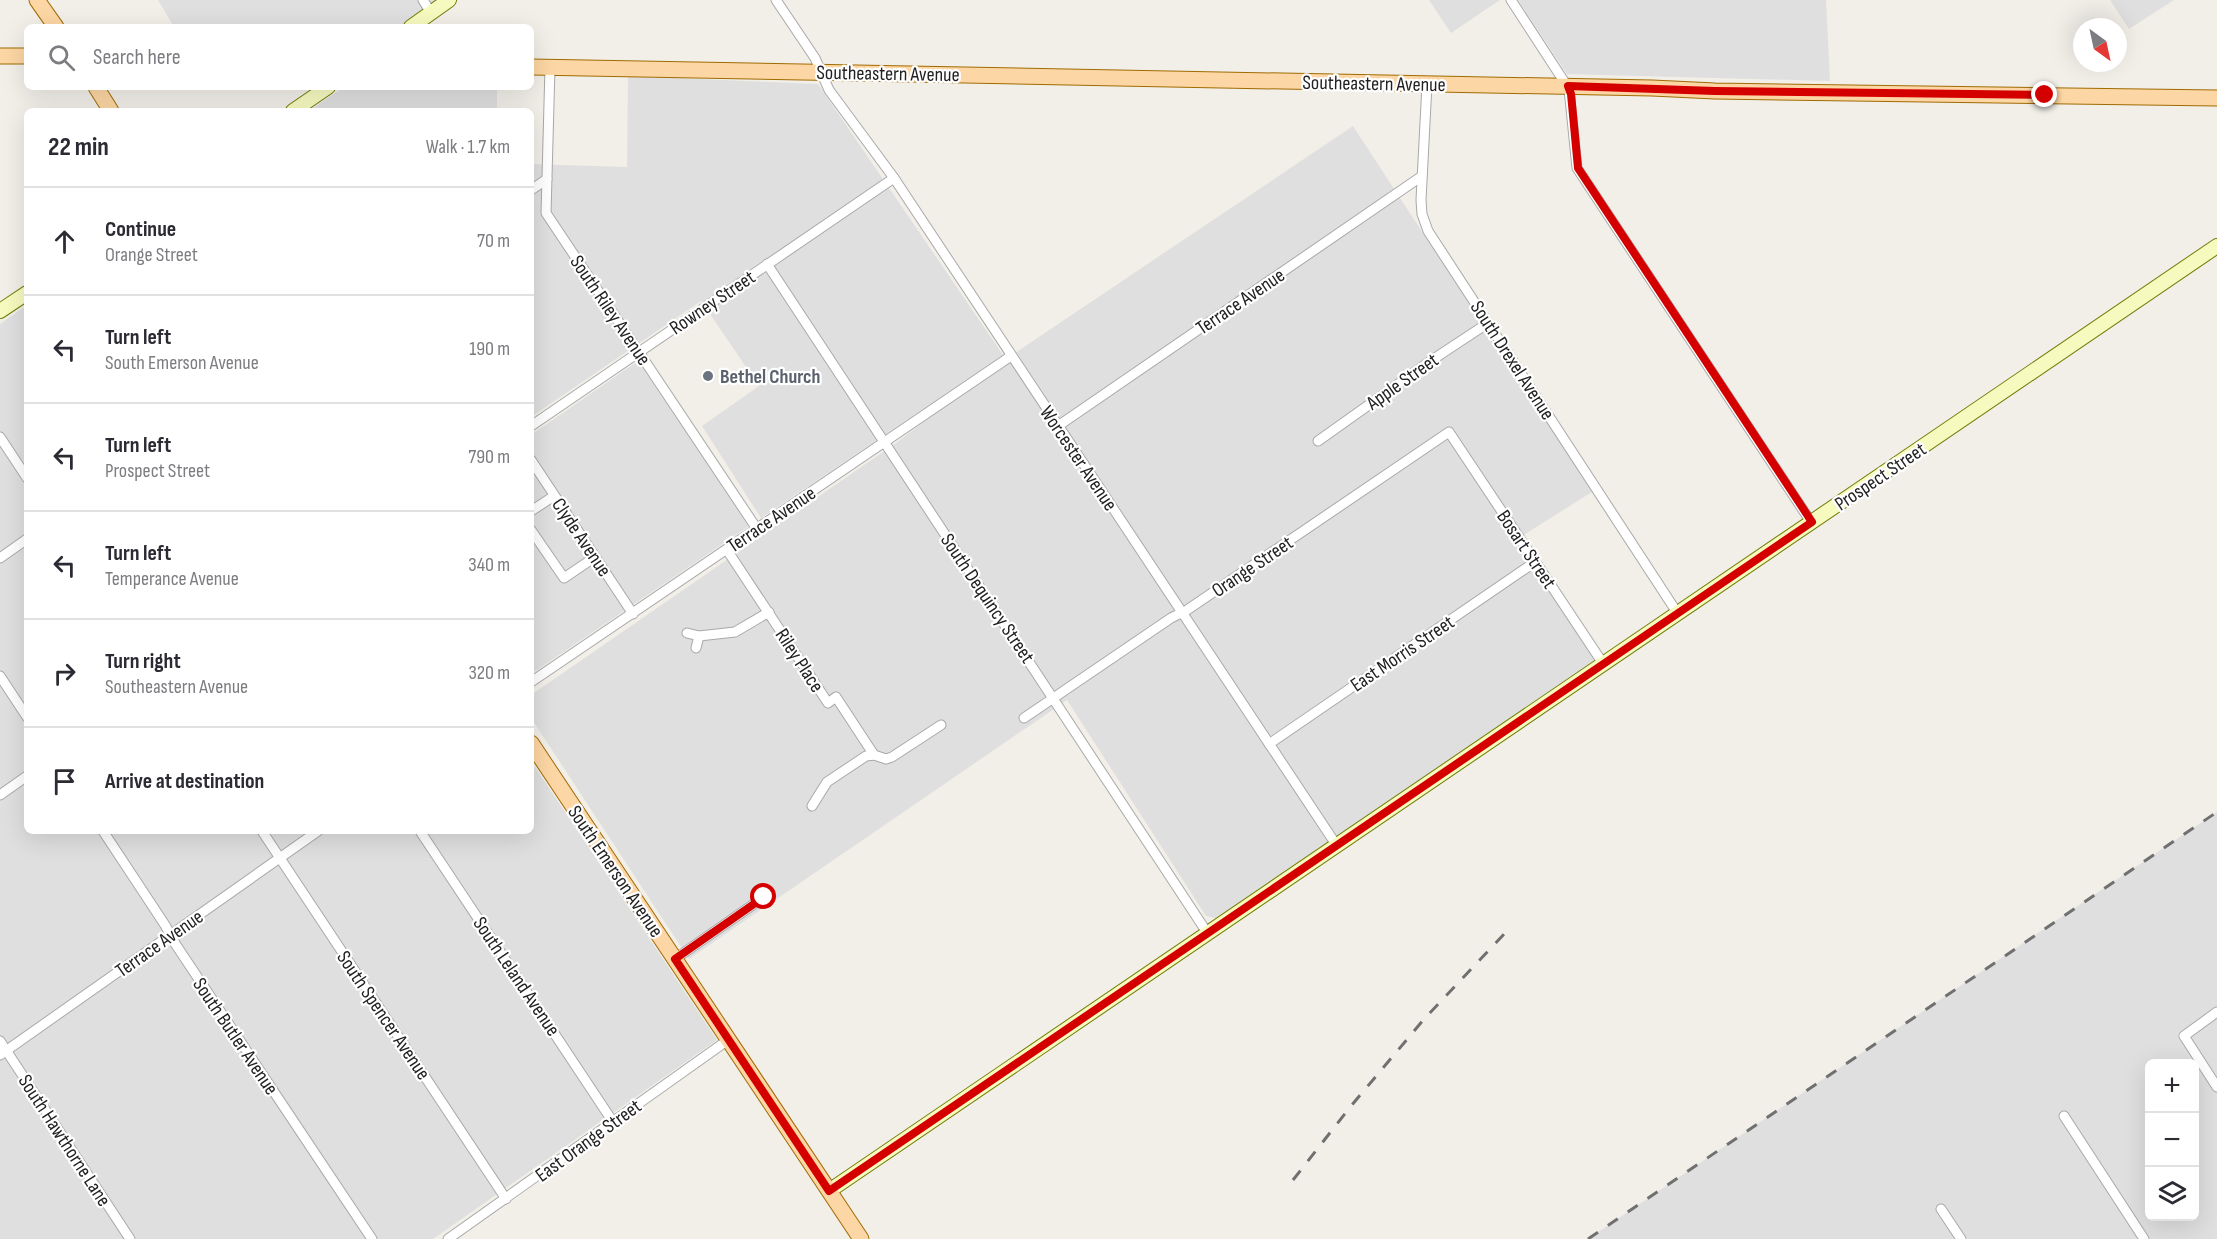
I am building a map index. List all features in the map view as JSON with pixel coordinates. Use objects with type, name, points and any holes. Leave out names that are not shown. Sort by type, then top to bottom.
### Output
[{"type":"main road","points":[[37,0],[54,24]]},
{"type":"main road","points":[[415,24],[449,0]]},
{"type":"main road","points":[[0,56],[24,56]]},
{"type":"main road","name":"Southeastern Avenue","points":[[534,68],[1568,86],[1715,91],[2217,98]]},
{"type":"main road","points":[[98,90],[109,108]]},
{"type":"main road","points":[[297,108],[324,90]]},
{"type":"main road","name":"Prospect Street","points":[[829,1191],[2217,246]]},
{"type":"main road","points":[[0,311],[24,295]]},
{"type":"main road","name":"South Emerson Avenue","points":[[534,748],[861,1239]]},
{"type":"street","points":[[423,0],[431,13]]},
{"type":"street","name":"Worcester Avenue","points":[[776,0],[815,58],[830,90],[894,178],[1337,846]]},
{"type":"street","points":[[1511,0],[1568,86],[1571,94],[1578,168],[1812,522]]},
{"type":"street","name":"South Riley Avenue","points":[[550,67],[546,213],[757,529]]},
{"type":"street","name":"South Drexel Avenue","points":[[1427,84],[1421,204],[1426,227],[1678,614]]},
{"type":"street","name":"Terrace Avenue","points":[[1058,426],[1422,176]]},
{"type":"street","name":"Rowney Street","points":[[534,424],[894,178]]},
{"type":"street","points":[[534,188],[547,179]]},
{"type":"street","name":"South Dequincy Street","points":[[767,264],[1208,934]]},
{"type":"street","name":"Apple Street","points":[[1318,441],[1488,322]]},
{"type":"street","name":"Terrace Avenue","points":[[534,680],[1011,356]]},
{"type":"street","name":"Orange Street","points":[[1024,717],[1449,432]]},
{"type":"street","name":"Bosart Street","points":[[1449,432],[1604,665]]},
{"type":"street","points":[[0,437],[24,473]]},
{"type":"street","name":"Clyde Avenue","points":[[534,465],[633,614]]},
{"type":"street","points":[[534,509],[554,496]]},
{"type":"street","points":[[534,534],[564,578],[595,557]]},
{"type":"street","points":[[0,558],[24,541]]},
{"type":"street","name":"Riley Place","points":[[727,550],[828,703],[836,698],[874,755]]},
{"type":"street","name":"East Morris Street","points":[[1269,744],[1535,562]]},
{"type":"street","name":"Riley Place","points":[[687,633],[699,636],[735,632],[769,612]]},
{"type":"street","points":[[696,648],[699,636]]},
{"type":"street","points":[[0,676],[24,712]]},
{"type":"street","points":[[813,806],[826,782],[831,778],[866,756],[874,755],[886,759],[892,757],[941,725]]},
{"type":"street","points":[[0,795],[24,778]]},
{"type":"street","name":"South Butler Avenue","points":[[105,834],[372,1239]]},
{"type":"street","name":"South Spencer Avenue","points":[[264,834],[506,1199]]},
{"type":"street","name":"Terrace Avenue","points":[[3,1053],[314,834]]},
{"type":"street","name":"South Leland Avenue","points":[[422,834],[613,1122]]},
{"type":"street","points":[[675,959],[764,897]]},
{"type":"street","points":[[2217,1012],[2184,1036],[2217,1087]]},
{"type":"street","name":"East Orange Street","points":[[448,1239],[728,1040]]},
{"type":"street","name":"South Hawthorne Lane","points":[[0,1041],[3,1053],[130,1239]]},
{"type":"street","points":[[2064,1116],[2144,1239]]},
{"type":"street","points":[[1941,1209],[1961,1239]]},
{"type":"shaded area","points":[[158,0],[441,0],[406,24],[172,24]]},
{"type":"shaded area","points":[[1429,0],[1500,0],[1451,33]]},
{"type":"shaded area","points":[[1518,0],[1826,0],[1830,81],[1567,74]]},
{"type":"shaded area","points":[[2110,0],[2174,0],[2129,29],[2127,18],[2122,18]]},
{"type":"shaded area","points":[[628,76],[818,84],[1003,355],[761,518],[702,426],[759,386],[701,301],[534,415],[534,164],[627,167]]},
{"type":"shaded area","points":[[340,90],[497,90],[497,108],[313,108]]},
{"type":"shaded area","points":[[1353,126],[1592,492],[1514,541],[1595,660],[1594,664],[1220,919],[1206,916],[1067,700],[689,959],[534,723],[534,693],[896,443],[1018,351]]},
{"type":"shaded area","points":[[24,307],[24,834],[534,834],[534,766],[717,1040],[433,1239],[0,1239],[0,324]]},
{"type":"shaded area","points":[[638,361],[749,526],[534,672],[534,433]]},
{"type":"shaded area","points":[[2217,812],[2217,1239],[1588,1239],[2082,903]]},
{"type":"railway","points":[[1588,1239],[2217,812]]},
{"type":"railway","points":[[1293,1180],[1425,1018],[1508,930]]},
{"type":"place","name":"Bethel Church","points":[[708,376]]},
{"type":"route","points":[[764,897],[675,959],[829,1191],[1812,522],[1578,168],[1571,94],[1568,86],[1715,91],[2045,95]]}]
